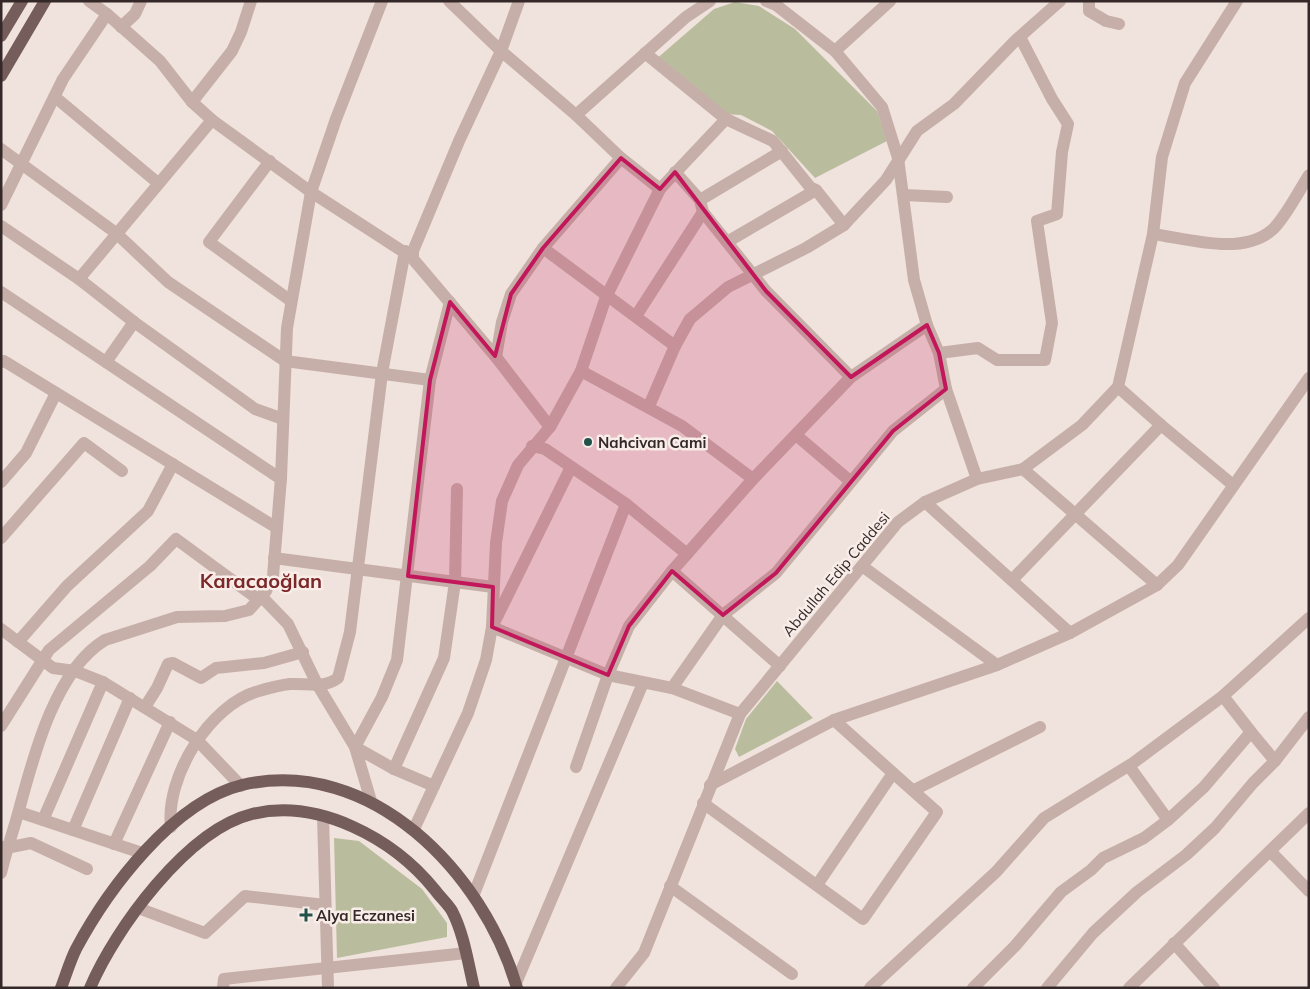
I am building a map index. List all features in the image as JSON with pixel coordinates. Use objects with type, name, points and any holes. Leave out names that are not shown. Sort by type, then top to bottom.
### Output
[{"type":"main road","points":[[1,36],[22,1]]},
{"type":"main road","points":[[1,76],[45,1]]},
{"type":"main road","points":[[61,988],[76,950],[118,882],[142,853],[188,811],[241,786],[280,781],[324,786],[371,802],[414,830],[449,863],[474,894],[499,941],[516,985]]},
{"type":"main road","points":[[90,988],[138,908],[156,883],[192,848],[222,827],[251,814],[292,811],[344,823],[375,838],[418,869],[452,911],[466,954],[474,988]]},
{"type":"street","points":[[89,1],[107,14],[160,61],[192,102],[212,120],[311,192],[409,255],[496,357],[550,427]]},
{"type":"street","points":[[121,27],[135,14],[141,1]]},
{"type":"street","points":[[192,102],[232,51],[242,32],[251,1]]},
{"type":"street","points":[[1,873],[4,848],[19,812],[26,780],[52,706],[75,671],[95,646],[105,640],[177,617],[225,616],[249,610],[266,591],[273,576],[281,479],[287,328],[311,192],[336,120],[382,1]]},
{"type":"street","points":[[449,1],[501,52],[576,115],[621,158],[660,190]]},
{"type":"street","points":[[171,827],[169,812],[180,776],[197,740],[210,722],[238,699],[258,691],[289,684],[328,685],[338,678],[350,632],[382,373],[409,255],[413,251],[459,141],[501,52],[519,1]]},
{"type":"street","points":[[576,115],[686,17],[710,1]]},
{"type":"street","points":[[766,1],[776,6],[835,51],[882,107],[898,158],[914,280],[927,325],[940,353],[946,389],[976,479]]},
{"type":"street","points":[[835,51],[890,1]]},
{"type":"street","points":[[649,406],[675,346],[690,320],[728,287],[806,248],[844,225],[886,180],[898,158],[917,131],[954,104],[1020,36],[1060,1]]},
{"type":"street","points":[[1089,1],[1089,11],[1106,21],[1119,24]]},
{"type":"street","points":[[1233,485],[1118,387],[1153,234],[1162,157],[1186,83],[1237,1]]},
{"type":"street","points":[[1,205],[64,79],[107,14]]},
{"type":"street","points":[[940,353],[978,348],[997,360],[1045,360],[1052,323],[1037,221],[1057,214],[1062,152],[1068,124],[1020,36]]},
{"type":"street","points":[[645,53],[726,119],[774,141],[810,187],[816,190],[844,225]]},
{"type":"street","points":[[55,97],[158,183]]},
{"type":"street","points":[[414,830],[468,713],[486,660],[492,627],[496,543],[502,501],[518,465],[532,446],[550,427],[581,371],[606,296],[660,190],[726,119]]},
{"type":"street","points":[[79,279],[212,120]]},
{"type":"street","points":[[1,149],[116,233],[168,282],[285,361],[430,380]]},
{"type":"street","points":[[636,316],[702,206],[782,151]]},
{"type":"street","points":[[496,357],[502,322],[511,294],[543,248],[621,158]]},
{"type":"street","points":[[270,161],[209,242],[291,301]]},
{"type":"street","points":[[675,172],[766,291],[851,377]]},
{"type":"street","points":[[1153,234],[1222,244],[1255,240],[1274,229],[1309,175]]},
{"type":"street","points":[[727,242],[816,190]]},
{"type":"street","points":[[904,195],[948,198]]},
{"type":"street","points":[[1,226],[79,279],[134,322],[255,409],[283,419]]},
{"type":"street","points":[[543,248],[675,346]]},
{"type":"street","points":[[1,292],[281,479]]},
{"type":"street","points":[[355,746],[382,697],[397,660],[430,380],[450,302]]},
{"type":"street","points":[[106,362],[134,322]]},
{"type":"street","points":[[576,767],[608,675],[629,626],[672,571],[753,480],[851,377],[927,325]]},
{"type":"street","points":[[1,362],[4,361],[277,528]]},
{"type":"street","points":[[581,371],[649,406],[682,426],[753,480]]},
{"type":"street","points":[[710,785],[834,720],[997,665],[1070,633],[1157,585],[1178,565],[1309,378]]},
{"type":"street","name":"Abdullah Edip Caddesi","points":[[616,988],[644,953],[740,714],[898,522],[925,502],[976,479],[1023,469],[1082,425],[1118,387]]},
{"type":"street","points":[[672,688],[724,615],[776,573],[893,431],[946,389]]},
{"type":"street","points":[[1,482],[26,453],[56,393]]},
{"type":"street","points":[[1012,580],[1161,425]]},
{"type":"street","points":[[796,435],[850,481]]},
{"type":"street","points":[[1,538],[84,443],[122,471]]},
{"type":"street","points":[[532,446],[545,449],[626,504],[688,554]]},
{"type":"street","points":[[18,642],[67,586],[148,510],[172,464]]},
{"type":"street","points":[[492,627],[571,467]]},
{"type":"street","points":[[1023,469],[1157,585]]},
{"type":"street","points":[[394,769],[444,658],[455,582],[458,488]]},
{"type":"street","points":[[925,502],[1070,633]]},
{"type":"street","points":[[474,894],[626,504]]},
{"type":"street","points":[[1,726],[49,650],[150,566],[176,539],[260,598],[288,624],[317,684],[355,746],[371,802]]},
{"type":"street","points":[[274,558],[493,587]]},
{"type":"street","points":[[862,566],[997,665]]},
{"type":"street","points":[[672,571],[780,666]]},
{"type":"street","points":[[870,988],[996,872],[1044,818],[1129,766],[1223,696],[1309,618]]},
{"type":"street","points":[[492,627],[608,675],[672,688],[740,714]]},
{"type":"street","points":[[1,629],[54,668],[75,671],[103,682],[170,722],[197,740],[241,786]]},
{"type":"street","points":[[144,707],[157,688],[168,664],[173,663],[201,678],[216,668],[264,663],[303,652]]},
{"type":"street","points":[[43,820],[103,682]]},
{"type":"street","points":[[516,985],[643,683]]},
{"type":"street","points":[[1223,696],[1275,762]]},
{"type":"street","points":[[73,830],[130,698]]},
{"type":"street","points":[[1047,988],[1093,933],[1137,892],[1186,855],[1215,828],[1253,783],[1275,762],[1309,717]]},
{"type":"street","points":[[703,803],[863,919],[938,812],[834,720]]},
{"type":"street","points":[[114,844],[170,722]]},
{"type":"street","points":[[914,790],[1040,727]]},
{"type":"street","points":[[978,986],[1061,892],[1103,858],[1144,838],[1168,820],[1204,787],[1251,732]]},
{"type":"street","points":[[355,746],[394,769],[434,786]]},
{"type":"street","points":[[1129,766],[1168,820]]},
{"type":"street","points":[[817,885],[894,773]]},
{"type":"street","points":[[19,812],[142,853]]},
{"type":"street","points":[[1129,988],[1309,813]]},
{"type":"street","points":[[323,817],[328,988]]},
{"type":"street","points":[[4,848],[32,843],[87,869]]},
{"type":"street","points":[[1270,851],[1309,891]]},
{"type":"street","points":[[670,886],[792,974]]},
{"type":"street","points":[[138,908],[206,933],[245,896],[325,905]]},
{"type":"street","points":[[1174,943],[1214,988]]},
{"type":"street","points":[[223,988],[224,979],[466,954]]},
{"type":"highlighted area","points":[[621,158],[660,189],[675,172],[766,291],[851,377],[927,325],[939,353],[946,389],[893,431],[776,573],[723,615],[672,571],[629,626],[608,675],[492,627],[493,587],[408,576],[430,380],[450,302],[495,356],[511,294],[543,248]]},
{"type":"green space","points":[[735,2],[759,6],[795,29],[877,111],[887,141],[815,178],[772,131],[741,115],[722,114],[654,61],[714,9]]},
{"type":"green space","points":[[777,681],[813,718],[739,757],[735,749],[746,719]]},
{"type":"green space","points":[[334,838],[359,841],[422,889],[447,923],[447,937],[337,958]]},
{"type":"place","name":"Nahcivan Cami","points":[[588,442]]},
{"type":"place","name":"Alya Eczanesi","points":[[306,915]]},
{"type":"district","name":"Karacaoğlan","points":[[261,580]]}]
